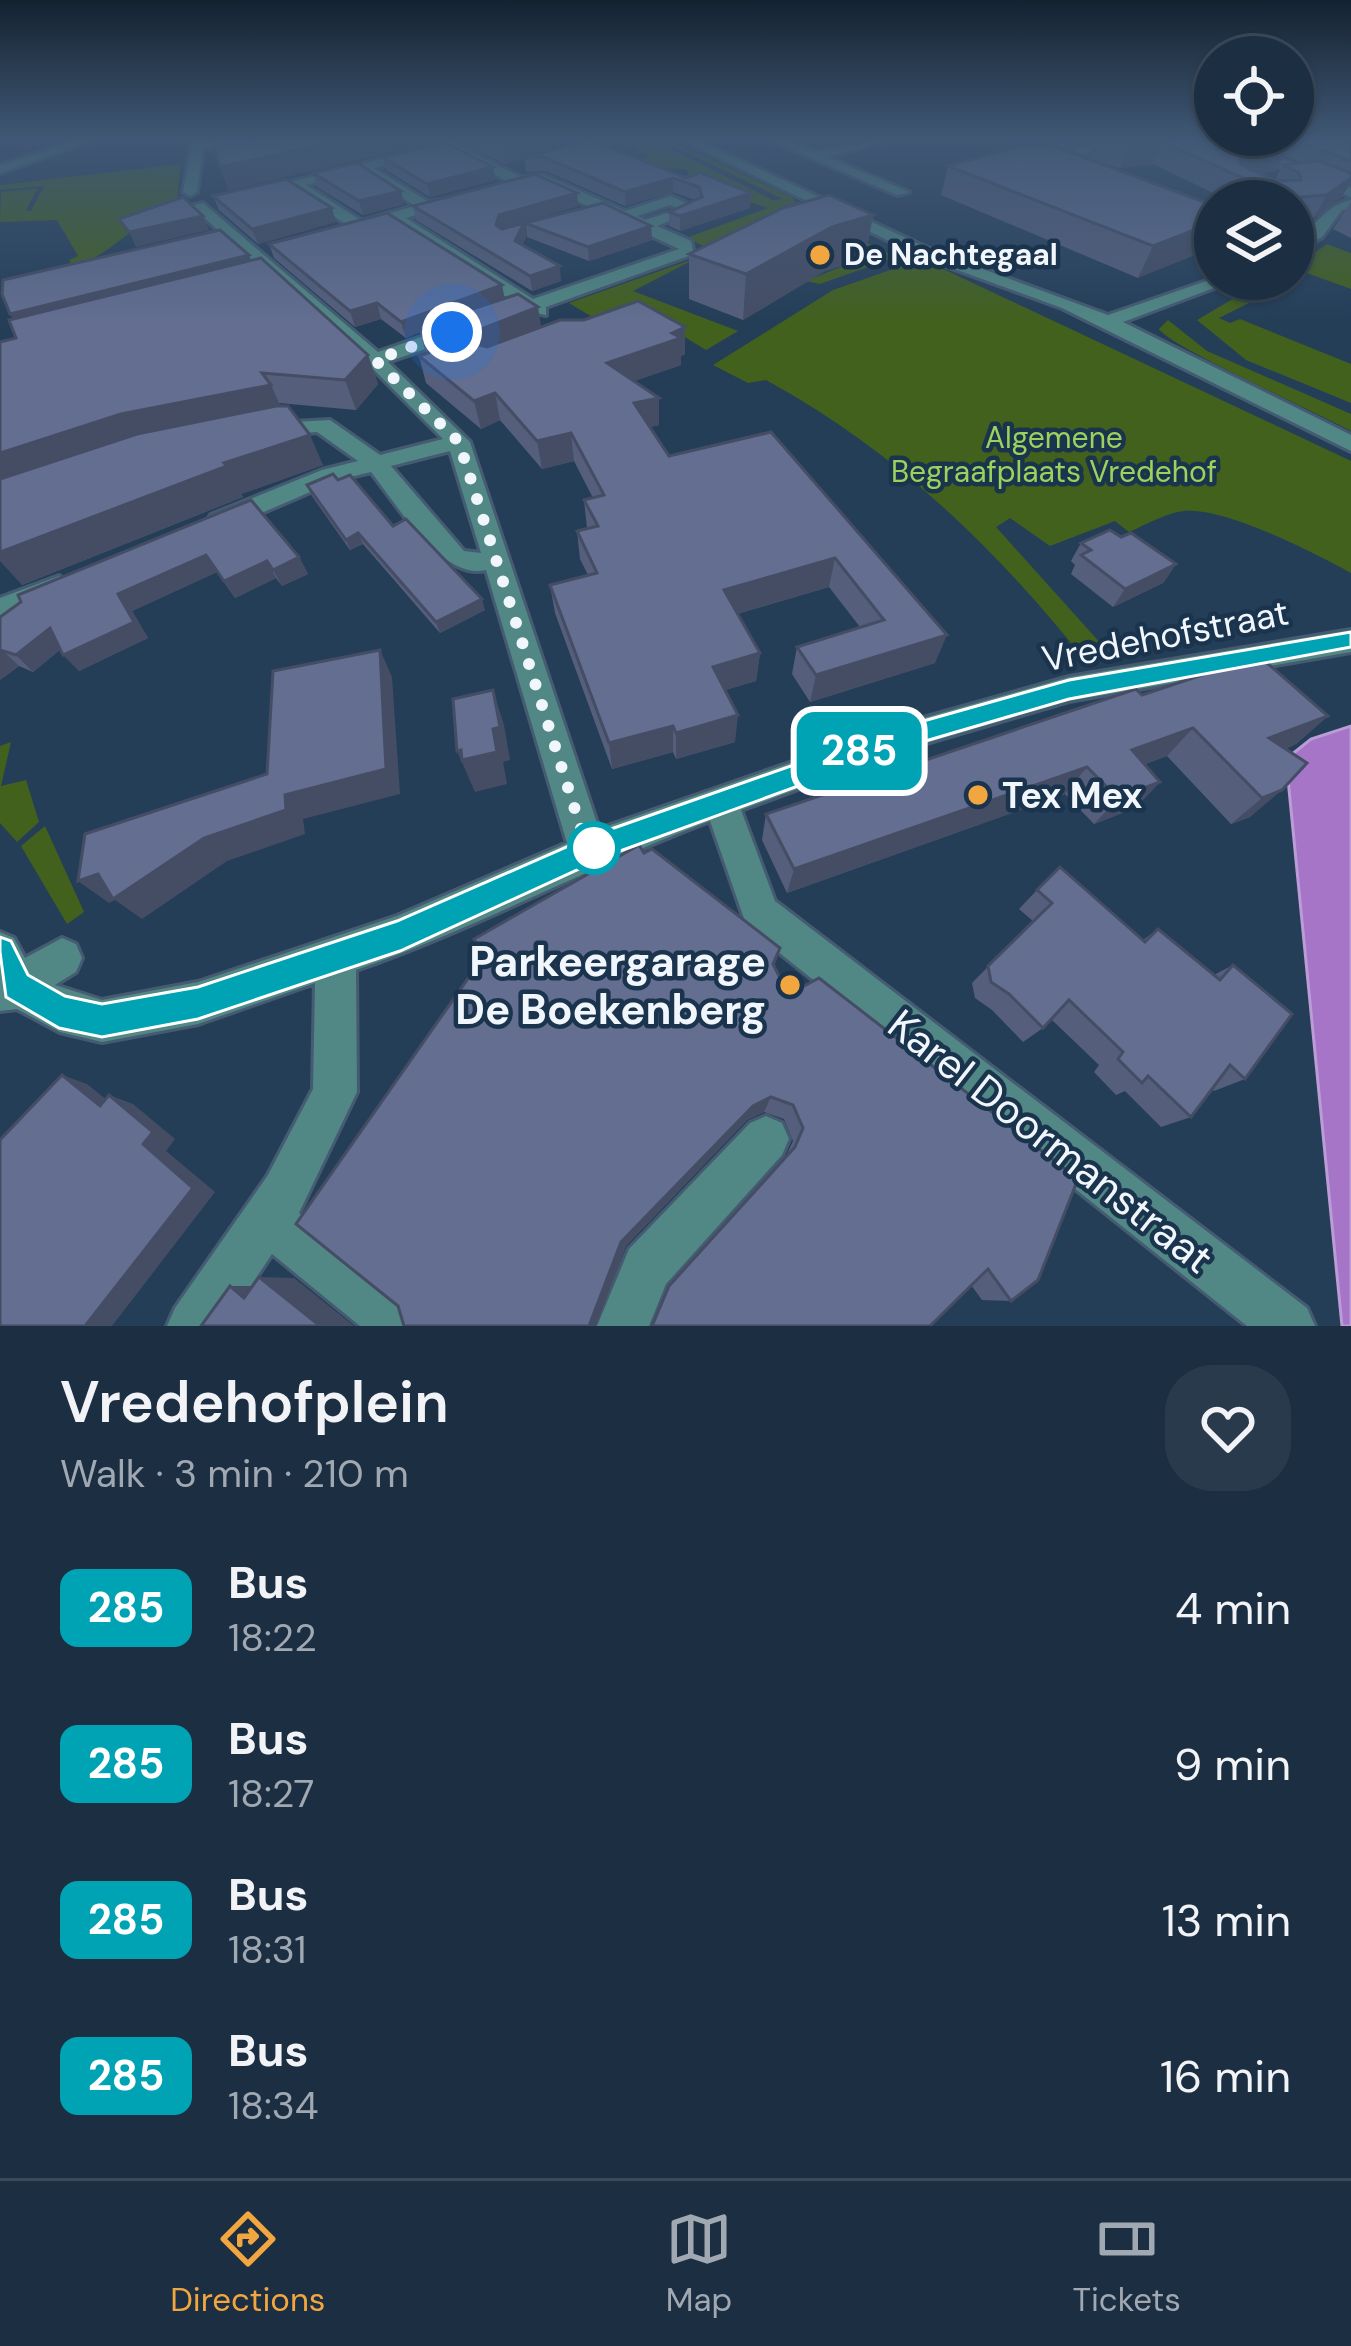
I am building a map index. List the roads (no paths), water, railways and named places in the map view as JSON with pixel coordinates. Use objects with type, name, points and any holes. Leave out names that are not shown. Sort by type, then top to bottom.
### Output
[{"type":"street","points":[[202,199],[220,237],[266,264],[459,442],[588,851]]},
{"type":"street","points":[[318,199],[360,226]]},
{"type":"street","points":[[414,199],[428,208]]},
{"type":"street","points":[[339,232],[460,199]]},
{"type":"street","points":[[375,360],[688,250],[685,244],[587,199]]},
{"type":"street","points":[[823,199],[930,256],[986,272],[1104,328],[1148,356],[1190,367]]},
{"type":"street","points":[[624,216],[671,200],[692,209],[644,225]]},
{"type":"street","points":[[1314,235],[1337,207],[1351,204]]},
{"type":"street","points":[[587,213],[606,207]]},
{"type":"street","points":[[394,217],[559,322]]},
{"type":"street","points":[[1104,328],[1194,295]]},
{"type":"street","points":[[1129,332],[1194,299]]},
{"type":"street","points":[[1104,328],[1129,332],[1190,367],[1351,444]]},
{"type":"street","points":[[242,434],[289,424],[322,425],[375,462],[455,557],[476,563],[496,558]]},
{"type":"street","points":[[203,528],[330,475],[459,442]]},
{"type":"street","points":[[2,610],[73,580]]},
{"type":"street","name":"Vredehofstraat","points":[[6,978],[59,1011],[102,1021],[198,1003],[336,959],[720,799],[902,737],[1069,689],[1351,641]]},
{"type":"street","name":"Karel Doormanstraat","points":[[720,799],[761,914],[801,971],[1282,1323]]},
{"type":"street","points":[[6,978],[62,958]]},
{"type":"street","points":[[194,1326],[267,1218],[335,1092],[336,959]]},
{"type":"street","points":[[623,1326],[647,1267],[766,1139]]},
{"type":"street","points":[[267,1218],[401,1326]]},
{"type":"place","name":"De Nachtegaal","points":[[820,255]]},
{"type":"place","name":"Tex Mex","points":[[978,795]]},
{"type":"place","name":"Parkeergarage De Boekenberg","points":[[790,985]]},
{"type":"park label","name":"Algemene Begraafplaats Vredehof","points":[[1054,455]]}]
